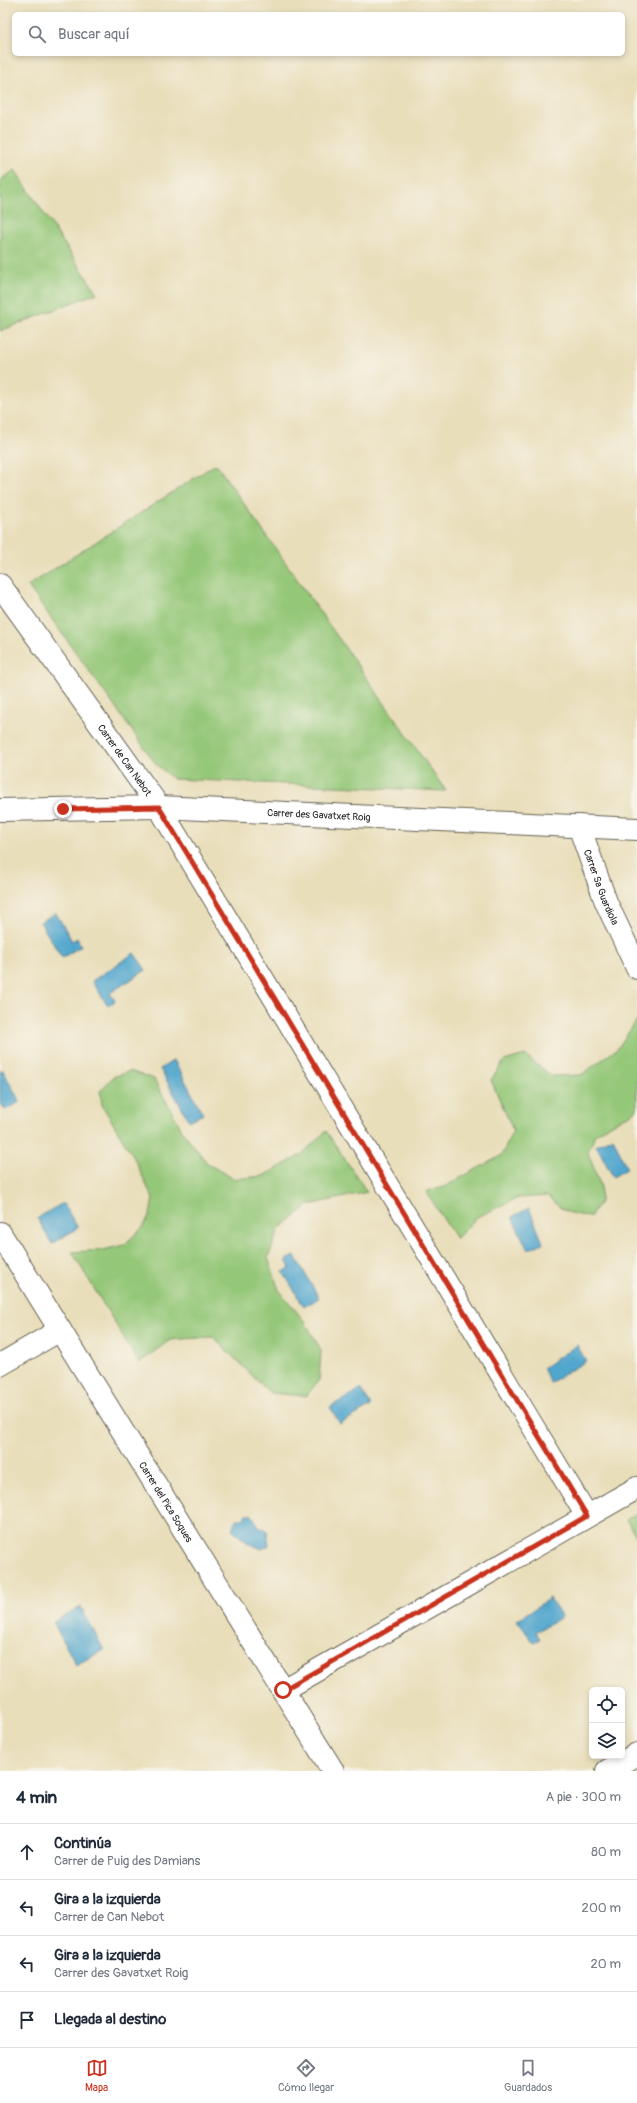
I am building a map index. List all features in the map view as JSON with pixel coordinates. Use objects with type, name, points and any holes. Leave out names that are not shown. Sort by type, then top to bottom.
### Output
[{"type":"street","name":"Carrer de Can Nebot","points":[[0,585],[159,807],[587,1516]]},
{"type":"street","name":"Carrer des Gavatxet Roig","points":[[0,810],[159,807],[637,829]]},
{"type":"street","name":"Carrer Sa Guardiola","points":[[579,826],[606,902],[637,968]]},
{"type":"street","name":"Carrer del Pica Soques","points":[[0,1232],[333,1771]]},
{"type":"street","points":[[0,1365],[60,1330]]},
{"type":"street","points":[[283,1690],[637,1488]]},
{"type":"street","points":[[607,1771],[637,1754]]},
{"type":"green space","points":[[15,170],[97,293],[0,331],[0,180]]},
{"type":"green space","points":[[216,464],[446,791],[173,779],[156,764],[28,586]]},
{"type":"green space","points":[[637,1020],[637,1110],[595,1134],[588,1153],[601,1187],[600,1202],[591,1216],[577,1215],[566,1211],[547,1196],[518,1198],[477,1217],[456,1239],[426,1191],[444,1187],[502,1155],[513,1130],[491,1080],[504,1061],[525,1055],[552,1076],[581,1075],[617,1049]]},
{"type":"green space","points":[[130,1071],[154,1079],[183,1132],[207,1163],[234,1179],[263,1176],[301,1155],[326,1131],[367,1192],[309,1205],[279,1229],[268,1258],[279,1290],[305,1322],[321,1350],[319,1380],[306,1396],[270,1393],[213,1337],[170,1340],[139,1363],[72,1252],[103,1250],[124,1245],[143,1227],[150,1214],[153,1199],[134,1158],[102,1105],[100,1091],[113,1077]]},
{"type":"green space","points":[[637,1513],[637,1537],[626,1520]]},
{"type":"water","points":[[56,913],[72,941],[77,938],[81,946],[62,958],[40,922]]},
{"type":"water","points":[[134,953],[146,970],[110,993],[115,1001],[108,1006],[92,981]]},
{"type":"water","points":[[174,1060],[203,1114],[189,1121],[160,1069]]},
{"type":"water","points":[[3,1070],[20,1102],[5,1110],[0,1102],[0,1071]]},
{"type":"water","points":[[613,1137],[627,1169],[613,1177],[596,1145]]},
{"type":"water","points":[[63,1203],[78,1228],[52,1244],[37,1218]]},
{"type":"water","points":[[529,1208],[543,1243],[528,1250],[512,1217]]},
{"type":"water","points":[[295,1256],[319,1298],[304,1307],[283,1272],[290,1268],[286,1260]]},
{"type":"water","points":[[577,1345],[586,1361],[550,1383],[543,1368]]},
{"type":"water","points":[[361,1389],[371,1406],[340,1424],[330,1407]]},
{"type":"water","points":[[246,1514],[251,1514],[259,1526],[267,1531],[269,1545],[262,1549],[248,1543],[232,1530],[236,1519],[244,1519]]},
{"type":"water","points":[[550,1598],[562,1617],[536,1632],[540,1639],[533,1642],[517,1620]]},
{"type":"water","points":[[81,1607],[104,1650],[76,1665],[53,1622]]},
{"type":"route","points":[[63,809],[159,807],[587,1516],[283,1690]]}]
